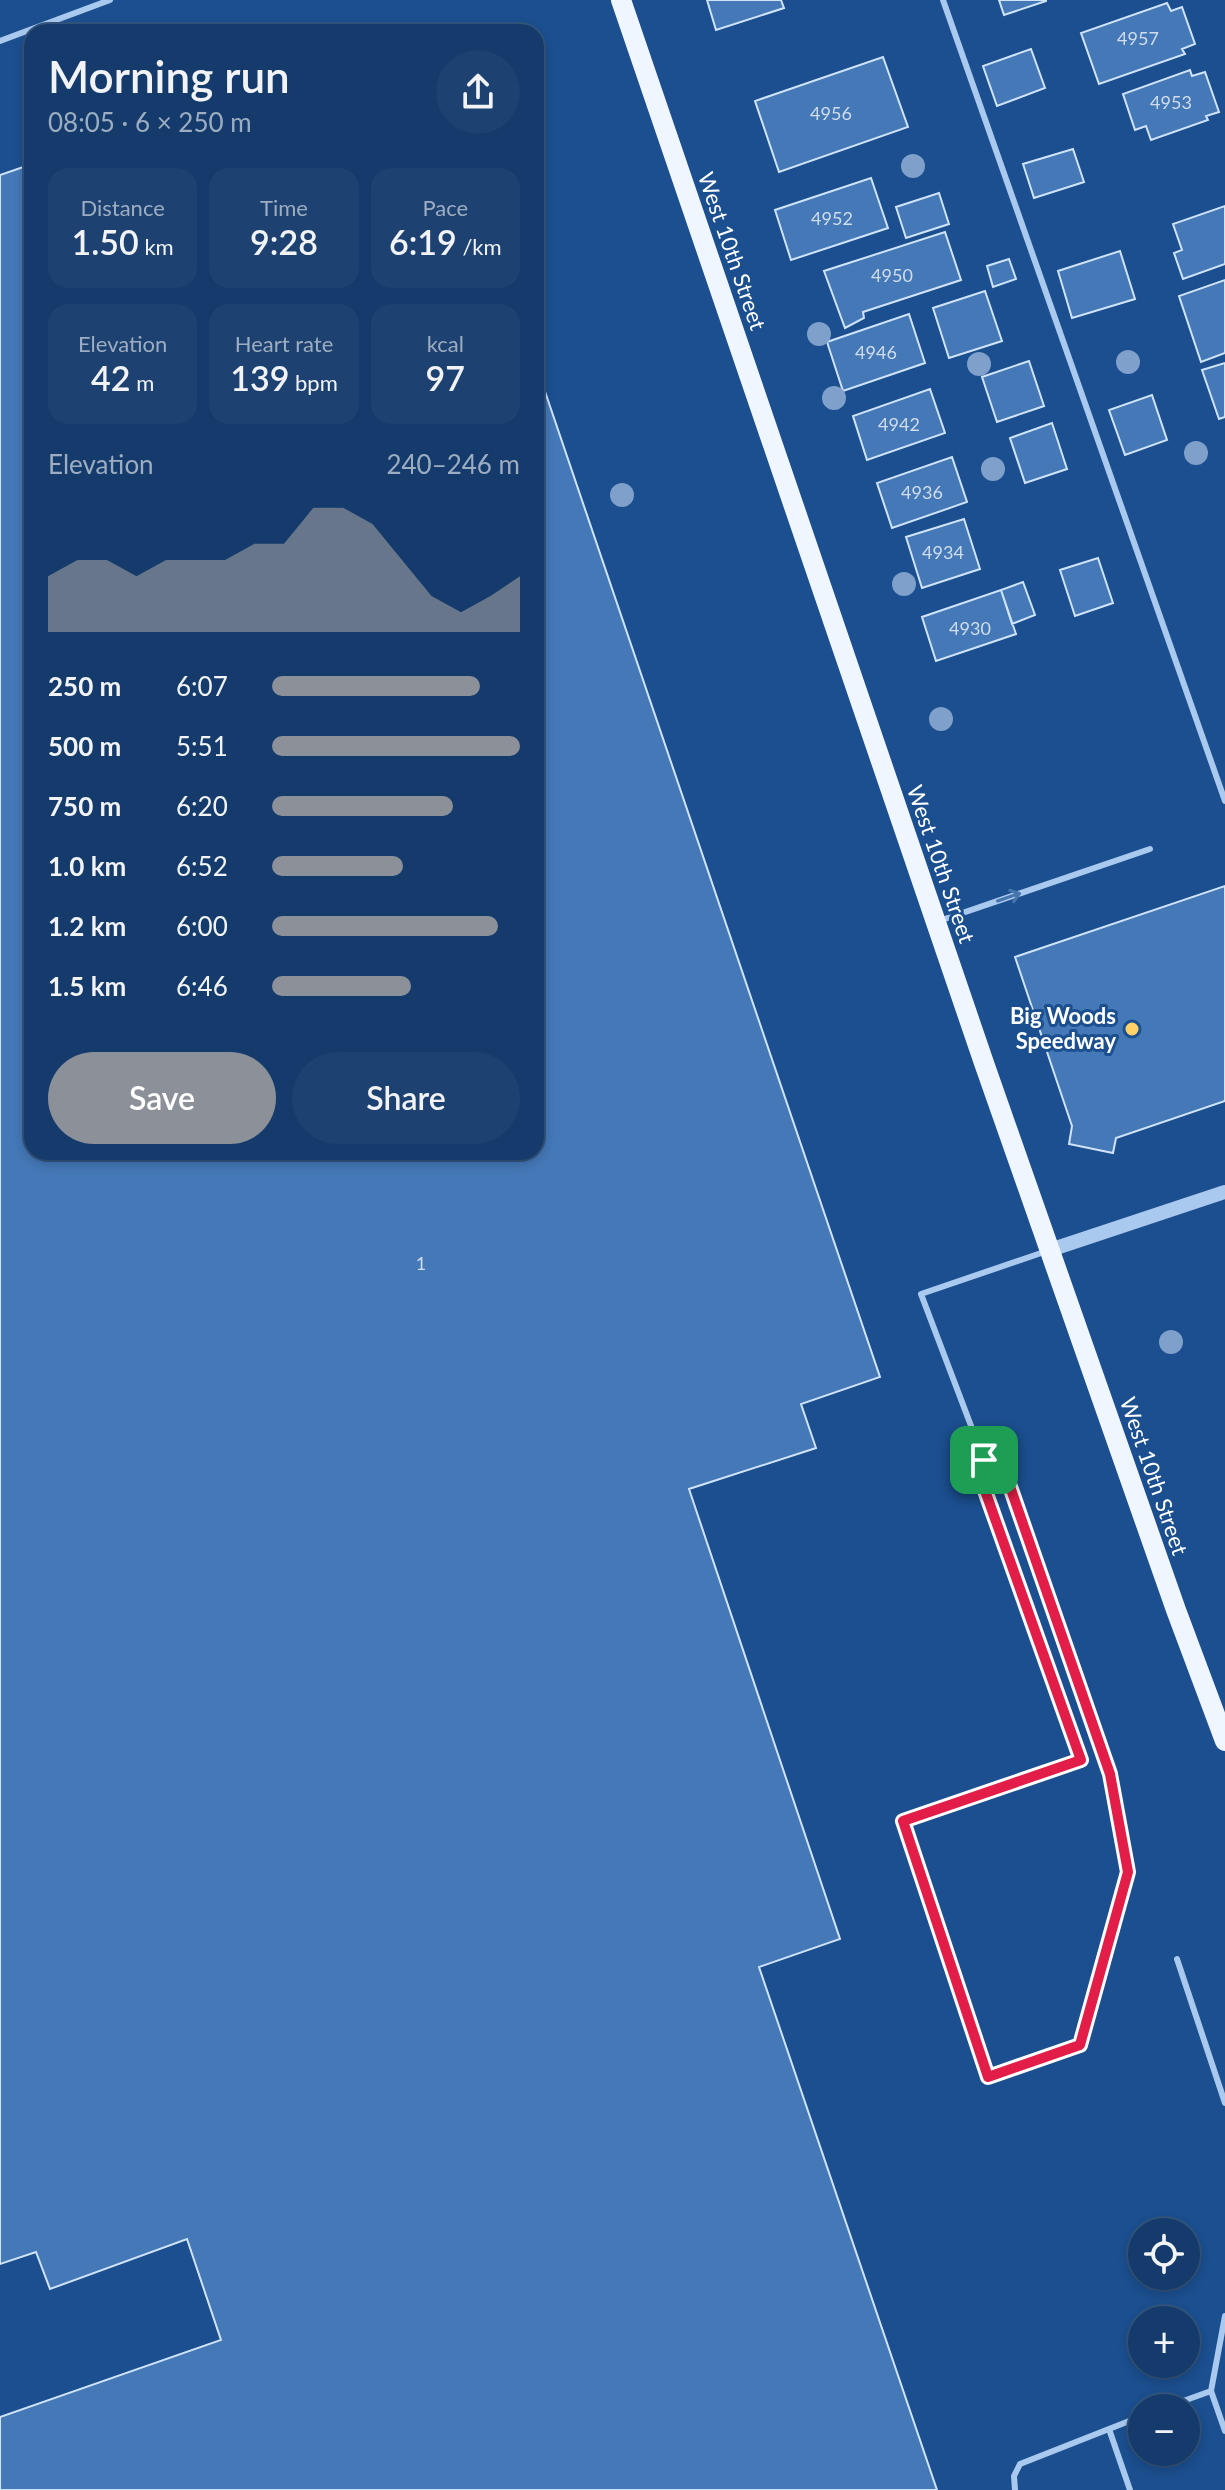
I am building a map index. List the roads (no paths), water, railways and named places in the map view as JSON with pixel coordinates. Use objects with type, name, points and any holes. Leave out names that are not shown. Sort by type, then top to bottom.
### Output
[{"type":"main road","name":"West 10th Street","points":[[621,0],[936,922],[1176,1610],[1225,1741]]},
{"type":"street","points":[[1050,1250],[1225,1192]]},
{"type":"lane","points":[[46,24],[110,0]]},
{"type":"lane","points":[[943,0],[1225,801]]},
{"type":"lane","points":[[0,41],[24,32]]},
{"type":"lane","points":[[936,922],[1150,849]]},
{"type":"lane","points":[[984,1460],[1006,1475],[1110,1774],[1128,1872],[1080,2045],[988,2077],[903,1821],[1081,1760],[983,1485],[984,1460],[921,1294],[1050,1250]]},
{"type":"lane","points":[[1177,1959],[1225,2103]]},
{"type":"lane","points":[[1225,2316],[1211,2391],[1225,2431]]},
{"type":"lane","points":[[1200,2395],[1211,2391]]},
{"type":"lane","points":[[1015,2490],[1014,2476],[1020,2464],[1128,2422]]},
{"type":"lane","points":[[1109,2429],[1130,2490]]},
{"type":"place","name":"Big Woods Speedway","points":[[1132,1029]]}]
